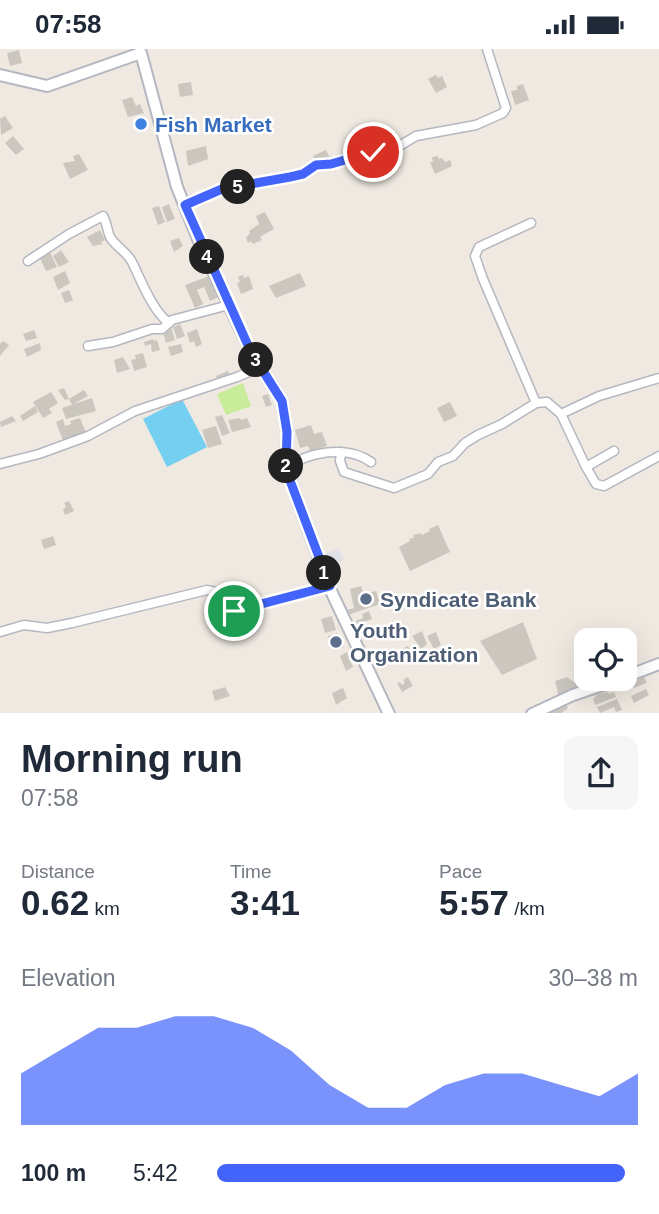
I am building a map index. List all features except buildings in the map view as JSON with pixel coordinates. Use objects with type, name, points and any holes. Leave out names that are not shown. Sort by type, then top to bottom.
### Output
[{"type":"main road","points":[[0,75],[47,86],[141,51],[158,120],[185,205],[229,305],[259,365],[282,401],[287,432],[286,470],[330,586],[374,686],[389,713]]},
{"type":"main road","points":[[637,672],[659,664]]},
{"type":"main road","points":[[532,713],[585,691]]},
{"type":"street","points":[[185,205],[222,189],[303,174],[316,165],[356,158],[401,145],[416,136],[476,125],[503,113],[506,108],[487,49]]},
{"type":"street","points":[[28,261],[103,216],[111,239],[132,261],[141,285],[162,318],[169,323]]},
{"type":"street","points":[[531,223],[480,247],[475,256],[536,403]]},
{"type":"street","points":[[88,345],[113,342],[152,329],[162,329],[180,318],[229,305]]},
{"type":"street","points":[[0,464],[39,454],[88,436],[135,411],[237,377],[259,365]]},
{"type":"street","points":[[561,414],[599,396],[659,378]]},
{"type":"street","points":[[341,452],[340,461],[344,473],[394,488],[428,474],[438,462],[453,456],[471,439],[536,403],[547,402],[561,414],[596,484],[604,486],[659,456]]},
{"type":"street","points":[[586,467],[614,451]]},
{"type":"street","points":[[286,470],[294,463],[325,453],[359,453],[371,462]]},
{"type":"street","points":[[0,632],[24,625],[47,628],[72,623],[207,590],[219,595],[226,608],[231,611],[330,586]]},
{"type":"shaded area","points":[[339,548],[344,560],[327,567],[322,555]]},
{"type":"green space","points":[[243,383],[251,406],[226,415],[217,394]]},
{"type":"water","points":[[182,399],[207,447],[167,467],[143,419]]},
{"type":"place","name":"Fish Market","points":[[141,124]]},
{"type":"place","name":"Syndicate Bank","points":[[366,599]]},
{"type":"place","name":"Youth Organization","points":[[336,642]]},
{"type":"route","points":[[234,611],[330,586],[286,470],[287,432],[282,401],[251,352],[185,205],[222,189],[303,174],[316,165],[331,164],[373,152]]}]
